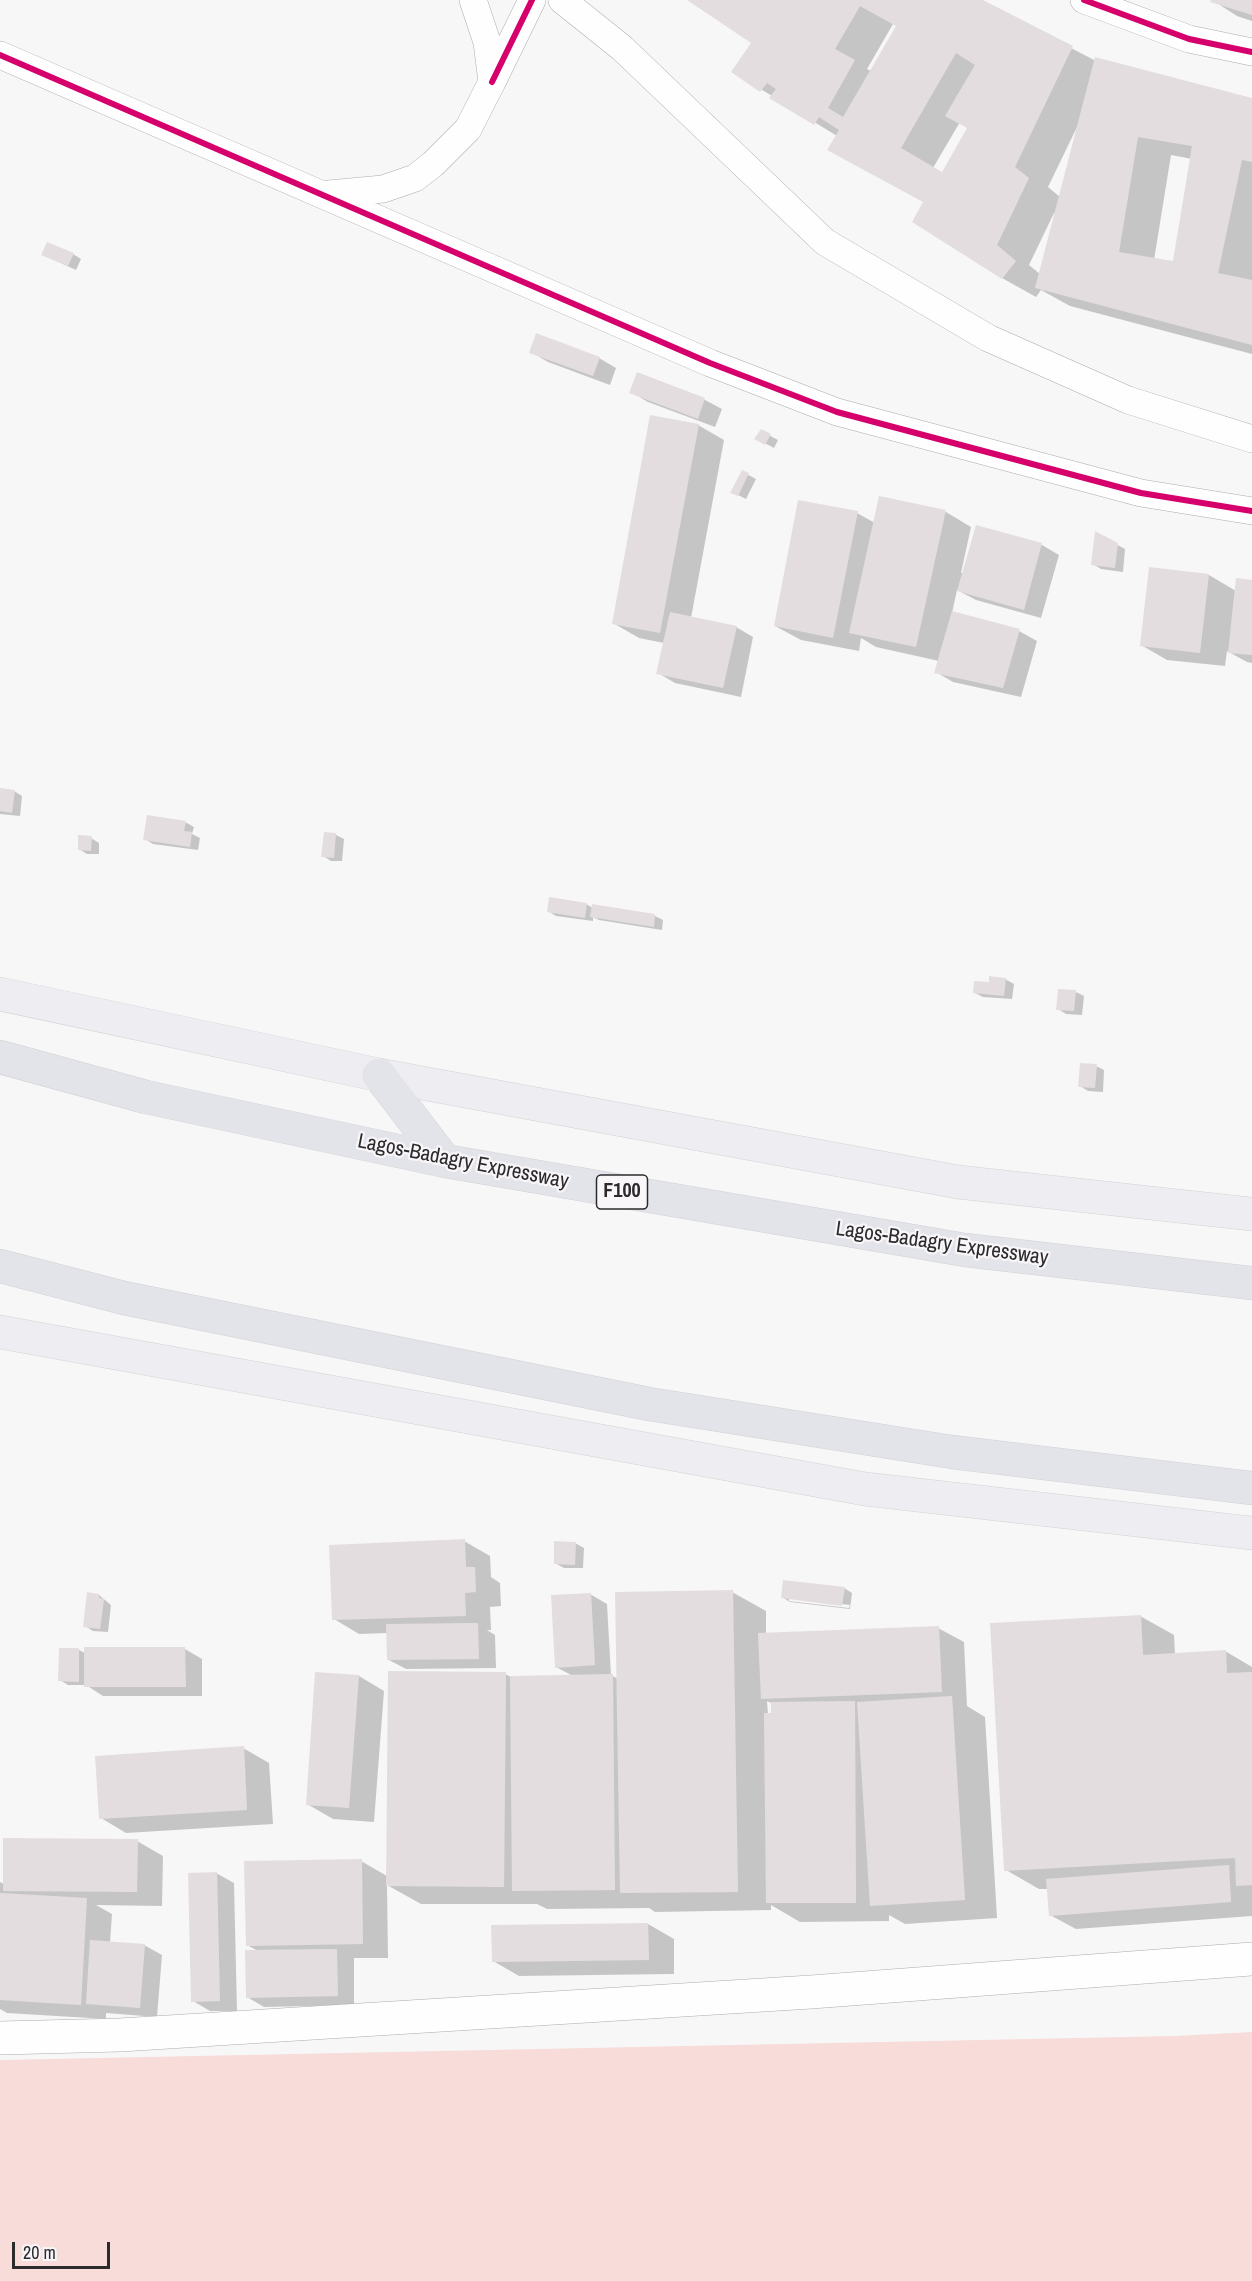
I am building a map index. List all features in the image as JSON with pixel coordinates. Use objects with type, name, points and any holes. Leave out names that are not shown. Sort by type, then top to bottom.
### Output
[{"type":"highway","name":"Lagos-Badagry Expressway","points":[[0,1057],[146,1097],[445,1161],[965,1250],[1252,1282]]},
{"type":"highway","points":[[379,1075],[445,1161]]},
{"type":"highway","points":[[0,1266],[124,1298],[649,1404],[952,1452],[1252,1488]]},
{"type":"main road","points":[[0,994],[379,1075],[958,1182],[1252,1214]]},
{"type":"main road","points":[[2,1333],[865,1489],[1252,1533]]},
{"type":"main road","points":[[0,2038],[120,2035],[811,1992],[1252,1959]]},
{"type":"street","points":[[473,0],[487,42],[492,82]]},
{"type":"street","points":[[325,195],[383,189],[415,178],[434,164],[468,129],[532,0]]},
{"type":"street","points":[[562,0],[622,48],[825,242],[988,338],[1128,400],[1252,439]]},
{"type":"street","points":[[1084,0],[1189,39],[1252,52]]},
{"type":"street","points":[[0,55],[710,363],[837,412],[1141,493],[1252,511]]},
{"type":"shaded area","points":[[1252,2032],[1252,2281],[0,2281],[0,2060],[1175,2036]]},
{"type":"building","points":[[687,0],[983,0],[1073,46],[1015,167],[1029,178],[997,245],[1016,261],[1002,279],[912,222],[923,202],[827,150],[839,130],[819,117],[814,125],[769,98],[776,89],[767,83],[760,92],[731,72],[751,43]],"holes":[[[860,6],[896,26],[843,117],[828,108],[855,60],[835,49]],[[956,53],[975,65],[945,116],[967,128],[942,172],[901,148]]]},
{"type":"building","points":[[1211,0],[1252,0],[1252,15],[1210,2]]},
{"type":"building","points":[[1095,57],[1252,98],[1252,162],[1242,160],[1218,273],[1252,280],[1252,345],[1035,288]],"holes":[[[1138,137],[1192,146],[1173,261],[1119,252]]]},
{"type":"building","points":[[47,242],[74,253],[68,266],[41,255]]},
{"type":"building","points":[[536,333],[600,357],[593,376],[529,353]]},
{"type":"building","points":[[637,372],[705,398],[698,419],[629,393]]},
{"type":"building","points":[[650,415],[699,424],[660,633],[612,624]]},
{"type":"building","points":[[761,429],[771,434],[765,445],[754,439]]},
{"type":"building","points":[[742,470],[749,473],[738,496],[730,493]]},
{"type":"building","points":[[879,496],[946,510],[916,647],[849,633]]},
{"type":"building","points":[[798,500],[858,511],[833,638],[774,626]]},
{"type":"building","points":[[976,525],[1042,543],[1024,610],[957,591]]},
{"type":"building","points":[[1095,531],[1118,543],[1115,568],[1091,565]]},
{"type":"building","points":[[1149,567],[1209,574],[1200,653],[1140,646]]},
{"type":"building","points":[[1236,578],[1252,580],[1252,655],[1228,653]]},
{"type":"building","points":[[952,611],[1020,629],[1003,688],[934,673]]},
{"type":"building","points":[[670,612],[737,626],[723,688],[656,674]]},
{"type":"building","points":[[0,788],[15,790],[12,813],[0,811]]},
{"type":"building","points":[[147,815],[186,821],[184,831],[192,832],[190,847],[143,840]]},
{"type":"building","points":[[324,832],[336,833],[334,858],[321,857]]},
{"type":"building","points":[[78,835],[92,836],[91,851],[78,850]]},
{"type":"building","points":[[549,897],[587,903],[585,918],[547,912]]},
{"type":"building","points":[[592,904],[655,914],[654,927],[590,917]]},
{"type":"building","points":[[989,976],[1006,978],[1004,996],[973,993],[974,981],[989,982]]},
{"type":"building","points":[[1058,989],[1076,990],[1074,1011],[1056,1010]]},
{"type":"building","points":[[1080,1063],[1097,1064],[1095,1088],[1078,1087]]},
{"type":"building","points":[[465,1539],[466,1567],[475,1567],[476,1592],[465,1593],[466,1616],[332,1620],[329,1545]]},
{"type":"building","points":[[554,1541],[576,1542],[575,1565],[554,1564]]},
{"type":"building","points":[[783,1580],[845,1587],[842,1606],[781,1598]]},
{"type":"building","points":[[733,1590],[738,1892],[620,1893],[615,1592]]},
{"type":"building","points":[[87,1592],[99,1594],[99,1598],[104,1599],[100,1629],[83,1627]]},
{"type":"building","points":[[591,1593],[595,1665],[555,1668],[551,1595]]},
{"type":"building","points":[[1141,1615],[1143,1655],[1226,1650],[1227,1673],[1252,1672],[1252,1885],[1236,1886],[1235,1858],[1004,1871],[990,1623]]},
{"type":"building","points":[[478,1623],[479,1659],[387,1660],[386,1624]]},
{"type":"building","points":[[939,1626],[942,1692],[761,1699],[758,1633]]},
{"type":"building","points":[[84,1647],[185,1647],[186,1687],[84,1687]]},
{"type":"building","points":[[59,1648],[79,1648],[79,1682],[58,1681]]},
{"type":"building","points":[[388,1671],[506,1672],[504,1887],[386,1886]]},
{"type":"building","points":[[315,1672],[359,1675],[349,1808],[306,1805]]},
{"type":"building","points":[[613,1674],[615,1890],[512,1891],[510,1676]]},
{"type":"building","points":[[952,1696],[965,1900],[870,1906],[857,1702]]},
{"type":"building","points":[[855,1701],[856,1903],[766,1903],[764,1713],[771,1713],[771,1702]]},
{"type":"building","points":[[244,1746],[247,1810],[99,1819],[95,1756]]},
{"type":"building","points":[[3,1838],[138,1839],[137,1892],[3,1891]]},
{"type":"building","points":[[362,1859],[363,1944],[246,1946],[244,1861]]},
{"type":"building","points":[[1229,1865],[1231,1902],[1049,1916],[1046,1879]]},
{"type":"building","points":[[217,1872],[220,2001],[191,2002],[188,1873]]},
{"type":"building","points":[[0,1893],[87,1898],[81,2005],[0,2000]]},
{"type":"building","points":[[648,1923],[649,1960],[492,1962],[491,1925]]},
{"type":"building","points":[[90,1940],[145,1944],[140,2008],[86,2004]]},
{"type":"building","points":[[337,1949],[338,1996],[246,1998],[245,1950]]},
{"type":"cycle path","points":[[492,82],[532,0]]},
{"type":"cycle path","points":[[1084,0],[1189,39],[1252,52]]},
{"type":"cycle path","points":[[0,55],[710,363],[837,412],[1141,493],[1252,511]]}]
